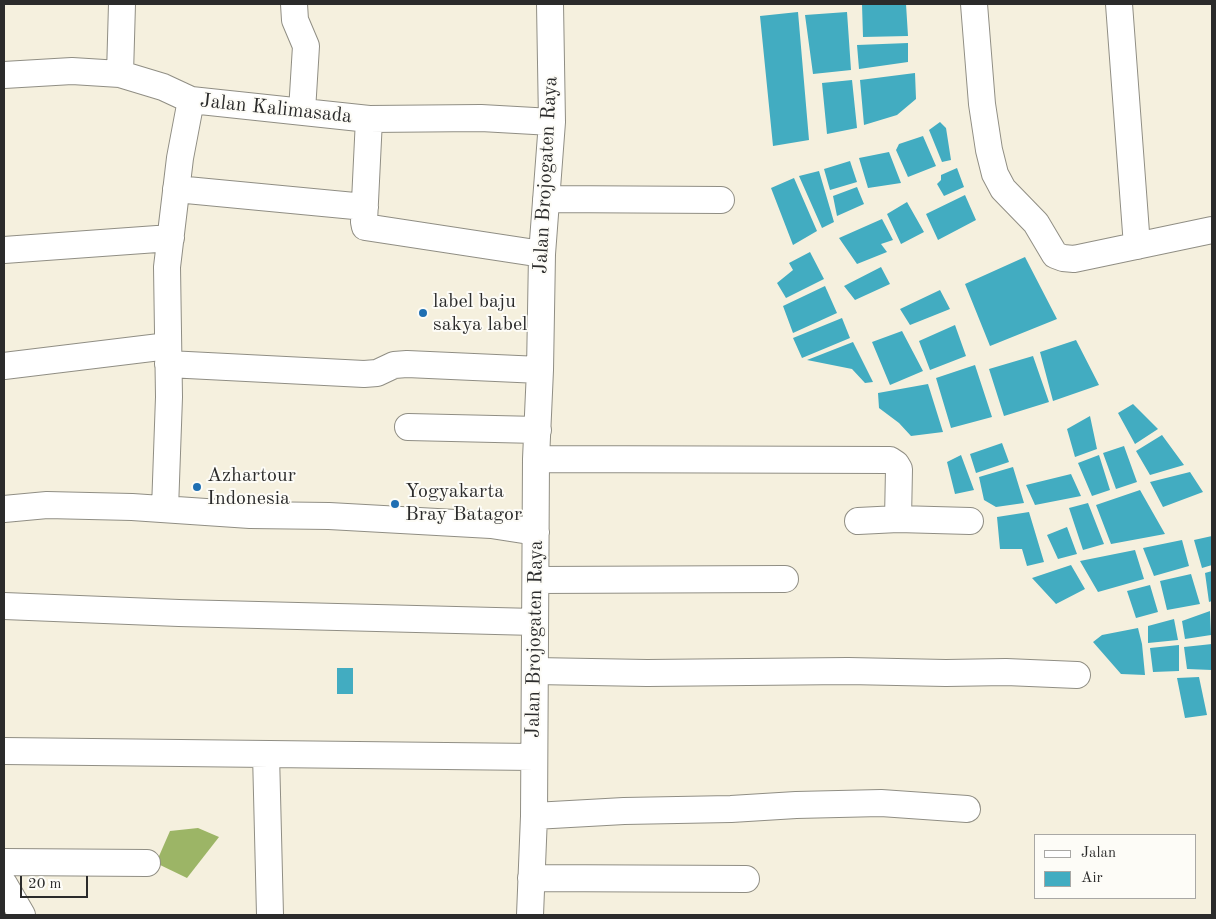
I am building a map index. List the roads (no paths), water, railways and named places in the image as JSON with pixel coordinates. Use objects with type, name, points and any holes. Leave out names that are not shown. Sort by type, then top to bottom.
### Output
[{"type":"street","points":[[120,74],[122,4]]},
{"type":"street","points":[[294,4],[295,20],[306,46],[302,111]]},
{"type":"street","name":"Jalan Brojogaten Raya","points":[[530,915],[534,816],[536,459],[542,254],[552,122],[550,4]]},
{"type":"street","points":[[974,4],[982,104],[989,150],[995,174],[1004,189],[1036,223],[1055,255],[1063,258],[1074,258],[1212,230]]},
{"type":"street","points":[[1119,4],[1137,246]]},
{"type":"street","name":"Jalan Kalimasada","points":[[4,76],[72,70],[120,74],[163,88],[191,100],[369,119],[481,118],[552,122]]},
{"type":"street","points":[[165,509],[169,397],[167,267],[180,158],[191,100]]},
{"type":"street","points":[[369,119],[365,227],[542,254]]},
{"type":"street","points":[[176,189],[365,207]]},
{"type":"street","points":[[546,199],[722,200]]},
{"type":"street","points":[[4,250],[170,238]]},
{"type":"street","points":[[4,366],[168,355],[364,374],[377,373],[394,365],[407,364],[540,370]]},
{"type":"street","points":[[408,427],[538,430]]},
{"type":"street","points":[[536,459],[890,460],[899,469],[898,519]]},
{"type":"street","points":[[4,509],[47,505],[165,509],[250,515],[329,516],[482,524],[536,532]]},
{"type":"street","points":[[858,521],[898,519],[970,521]]},
{"type":"street","points":[[536,580],[785,579]]},
{"type":"street","points":[[4,606],[179,613],[535,622]]},
{"type":"street","points":[[535,672],[646,674],[848,671],[946,674],[1006,672],[1077,675]]},
{"type":"street","points":[[4,751],[534,757]]},
{"type":"street","points":[[266,754],[270,915]]},
{"type":"street","points":[[534,816],[624,810],[731,809],[881,802],[967,810]]},
{"type":"street","points":[[4,862],[147,863]]},
{"type":"street","points":[[531,878],[746,879]]},
{"type":"street","points":[[4,884],[22,915]]},
{"type":"water","points":[[862,4],[906,4],[908,36],[863,37]]},
{"type":"water","points":[[798,12],[809,140],[773,146],[760,16]]},
{"type":"water","points":[[847,12],[851,70],[813,74],[805,15]]},
{"type":"water","points":[[908,43],[908,62],[859,69],[857,45]]},
{"type":"water","points":[[915,73],[916,99],[897,115],[864,125],[860,80]]},
{"type":"water","points":[[852,80],[857,128],[827,134],[822,83]]},
{"type":"water","points":[[940,122],[946,128],[951,160],[942,162],[929,130]]},
{"type":"water","points":[[923,136],[936,166],[908,177],[896,150],[899,144]]},
{"type":"water","points":[[889,152],[901,183],[868,188],[859,158]]},
{"type":"water","points":[[850,161],[857,182],[830,190],[824,169]]},
{"type":"water","points":[[957,168],[964,187],[944,196],[937,184],[941,180],[941,175]]},
{"type":"water","points":[[819,171],[834,222],[822,228],[799,176]]},
{"type":"water","points":[[794,178],[817,231],[793,245],[771,188]]},
{"type":"water","points":[[857,187],[864,204],[837,216],[833,196]]},
{"type":"water","points":[[965,195],[976,220],[938,240],[926,214]]},
{"type":"water","points":[[907,202],[924,232],[901,244],[887,214]]},
{"type":"water","points":[[882,219],[893,240],[881,244],[887,252],[857,264],[839,238]]},
{"type":"water","points":[[810,252],[824,279],[786,298],[777,283],[793,270],[789,263]]},
{"type":"water","points":[[1025,257],[1057,319],[990,346],[965,284]]},
{"type":"water","points":[[881,267],[890,284],[855,300],[844,286]]},
{"type":"water","points":[[825,286],[837,313],[793,333],[783,306]]},
{"type":"water","points":[[940,290],[950,309],[910,325],[900,309]]},
{"type":"water","points":[[842,318],[850,338],[802,358],[793,338]]},
{"type":"water","points":[[955,325],[966,356],[930,370],[919,341]]},
{"type":"water","points":[[902,331],[923,371],[890,385],[872,342]]},
{"type":"water","points":[[1076,340],[1099,385],[1053,401],[1040,352]]},
{"type":"water","points":[[853,342],[873,382],[865,383],[852,369],[807,360]]},
{"type":"water","points":[[1033,356],[1049,402],[1004,416],[989,369]]},
{"type":"water","points":[[975,365],[992,417],[951,428],[936,378]]},
{"type":"water","points":[[928,384],[943,432],[911,436],[899,423],[879,408],[878,393]]},
{"type":"water","points":[[1133,404],[1158,429],[1135,444],[1118,413]]},
{"type":"water","points":[[1090,416],[1097,449],[1075,457],[1067,429]]},
{"type":"water","points":[[1162,435],[1184,465],[1150,475],[1136,451]]},
{"type":"water","points":[[1002,443],[1009,462],[976,473],[970,454]]},
{"type":"water","points":[[1124,446],[1137,482],[1116,489],[1103,453]]},
{"type":"water","points":[[961,455],[974,490],[955,494],[947,462]]},
{"type":"water","points":[[1099,455],[1110,490],[1092,496],[1078,463]]},
{"type":"water","points":[[1013,467],[1024,503],[996,507],[984,500],[979,477]]},
{"type":"water","points":[[1190,472],[1203,492],[1163,507],[1150,482]]},
{"type":"water","points":[[1071,474],[1081,496],[1035,505],[1026,485]]},
{"type":"water","points":[[1140,490],[1165,534],[1111,544],[1096,505]]},
{"type":"water","points":[[1088,503],[1104,544],[1083,550],[1069,508]]},
{"type":"water","points":[[1029,512],[1044,562],[1027,566],[1022,549],[1000,549],[997,517]]},
{"type":"water","points":[[1067,527],[1077,554],[1058,559],[1047,535]]},
{"type":"water","points":[[1212,536],[1212,565],[1202,568],[1194,540]]},
{"type":"water","points":[[1182,540],[1189,566],[1154,576],[1143,548]]},
{"type":"water","points":[[1135,550],[1144,579],[1098,592],[1080,561]]},
{"type":"water","points":[[1071,565],[1085,589],[1056,604],[1032,578]]},
{"type":"water","points":[[1212,571],[1212,601],[1209,602],[1205,573]]},
{"type":"water","points":[[1191,574],[1200,604],[1167,610],[1160,581]]},
{"type":"water","points":[[1150,585],[1158,612],[1136,618],[1127,591]]},
{"type":"water","points":[[1210,611],[1211,635],[1185,639],[1182,621]]},
{"type":"water","points":[[1174,619],[1178,640],[1148,643],[1148,626]]},
{"type":"water","points":[[1138,628],[1142,644],[1145,675],[1121,674],[1093,642],[1102,635]]},
{"type":"water","points":[[1212,644],[1212,670],[1187,669],[1184,647]]},
{"type":"water","points":[[1179,645],[1179,671],[1153,672],[1150,648]]},
{"type":"water","points":[[337,668],[353,668],[353,694],[337,694]]},
{"type":"water","points":[[1199,677],[1207,715],[1185,718],[1177,678]]},
{"type":"place","name":"label baju sakya label","points":[[423,313]]},
{"type":"place","name":"Azhartour Indonesia","points":[[197,487]]},
{"type":"place","name":"Yogyakarta Bray Batagor","points":[[395,504]]}]
